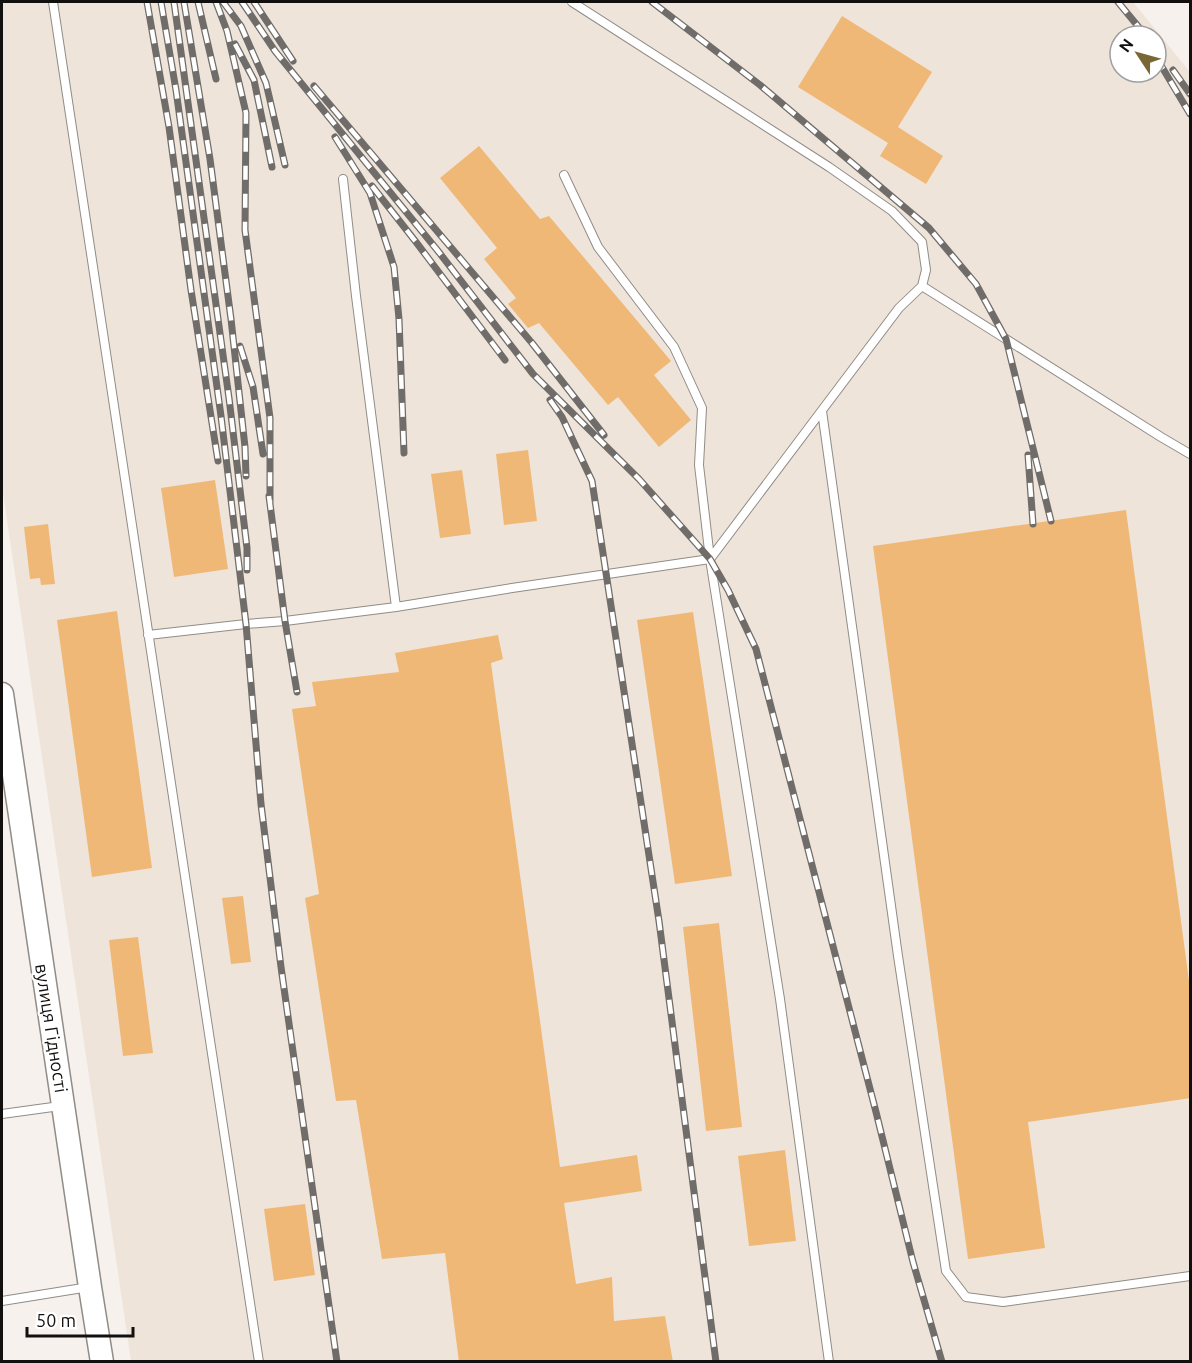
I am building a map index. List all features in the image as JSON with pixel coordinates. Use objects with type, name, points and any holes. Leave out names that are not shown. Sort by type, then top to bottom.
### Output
[{"type":"main road","name":"вулиця Гідності","points":[[2,694],[102,1362]]},
{"type":"lane","points":[[53,2],[259,1362]]},
{"type":"lane","points":[[148,635],[396,607],[710,559],[899,308],[922,286],[926,270],[922,242],[892,211],[830,167],[572,2]]},
{"type":"lane","points":[[564,175],[598,247],[674,347],[702,408],[699,465],[710,559],[780,999],[829,1362]]},
{"type":"lane","points":[[343,179],[396,607]]},
{"type":"lane","points":[[922,286],[1191,454]]},
{"type":"lane","points":[[822,411],[900,967],[946,1271],[966,1297],[1003,1302],[1191,1276]]},
{"type":"lane","points":[[2,1114],[64,1105]]},
{"type":"lane","points":[[2,1301],[90,1287]]},
{"type":"shaded area","points":[[2,2],[1133,2],[1151,24],[1108,24],[1108,84],[1168,84],[1168,45],[1190,72],[1190,1361],[131,1361],[2,486]]},
{"type":"building","points":[[842,16],[932,72],[898,127],[943,156],[926,184],[880,156],[888,143],[798,87]]},
{"type":"building","points":[[479,146],[540,219],[549,216],[671,361],[654,375],[691,420],[659,447],[618,397],[608,405],[539,323],[528,328],[508,304],[516,298],[484,259],[497,248],[440,178]]},
{"type":"building","points":[[528,450],[537,521],[504,525],[496,454]]},
{"type":"building","points":[[462,470],[471,534],[440,538],[431,474]]},
{"type":"building","points":[[215,480],[228,569],[174,577],[161,488]]},
{"type":"building","points":[[1126,510],[1191,996],[1191,1098],[1028,1122],[1045,1248],[968,1259],[873,546]]},
{"type":"building","points":[[48,524],[55,584],[41,585],[40,578],[30,579],[24,527]]},
{"type":"building","points":[[117,611],[152,868],[92,877],[57,620]]},
{"type":"building","points":[[693,612],[732,876],[675,884],[637,620]]},
{"type":"building","points":[[498,635],[503,659],[491,663],[560,1167],[637,1155],[642,1191],[564,1203],[576,1284],[612,1277],[614,1321],[665,1316],[673,1362],[459,1362],[445,1253],[382,1259],[356,1100],[336,1101],[305,898],[319,894],[292,709],[316,706],[312,682],[399,672],[395,653]]},
{"type":"building","points":[[243,896],[251,962],[231,964],[222,898]]},
{"type":"building","points":[[719,923],[742,1127],[706,1131],[683,927]]},
{"type":"building","points":[[138,937],[153,1053],[123,1056],[109,940]]},
{"type":"building","points":[[785,1150],[796,1241],[749,1246],[738,1156]]},
{"type":"building","points":[[305,1204],[315,1275],[274,1281],[264,1209]]},
{"type":"railway","points":[[147,2],[169,127],[191,290],[218,461]]},
{"type":"railway","points":[[161,2],[176,90],[221,416],[246,624],[261,804],[281,967],[337,1362]]},
{"type":"railway","points":[[174,2],[229,398],[247,548],[247,570]]},
{"type":"railway","points":[[184,2],[210,159],[231,319],[246,476]]},
{"type":"railway","points":[[198,2],[216,79]]},
{"type":"railway","points":[[216,2],[227,31],[246,113],[245,230],[270,418],[270,503]]},
{"type":"railway","points":[[223,2],[241,26],[266,83],[285,165]]},
{"type":"railway","points":[[242,2],[275,51],[438,251],[533,374],[639,479],[710,559],[728,590],[756,649],[913,1262],[942,1362]]},
{"type":"railway","points":[[254,2],[293,61]]},
{"type":"railway","points":[[652,2],[760,85],[929,228],[976,284],[1006,339],[1051,521]]},
{"type":"railway","points":[[1118,2],[1136,24]]},
{"type":"railway","points":[[235,44],[254,80],[272,167]]},
{"type":"railway","points":[[1173,70],[1190,94]]},
{"type":"railway","points":[[1168,77],[1190,114]]},
{"type":"railway","points":[[314,86],[532,343],[604,435]]},
{"type":"railway","points":[[335,137],[370,193],[394,267],[399,319],[404,453]]},
{"type":"railway","points":[[372,186],[505,360]]},
{"type":"railway","points":[[240,346],[253,387],[263,454]]},
{"type":"railway","points":[[550,400],[562,417],[592,481],[659,921],[716,1362]]},
{"type":"railway","points":[[1028,455],[1033,524]]},
{"type":"railway","points":[[269,496],[285,621],[297,692]]}]
